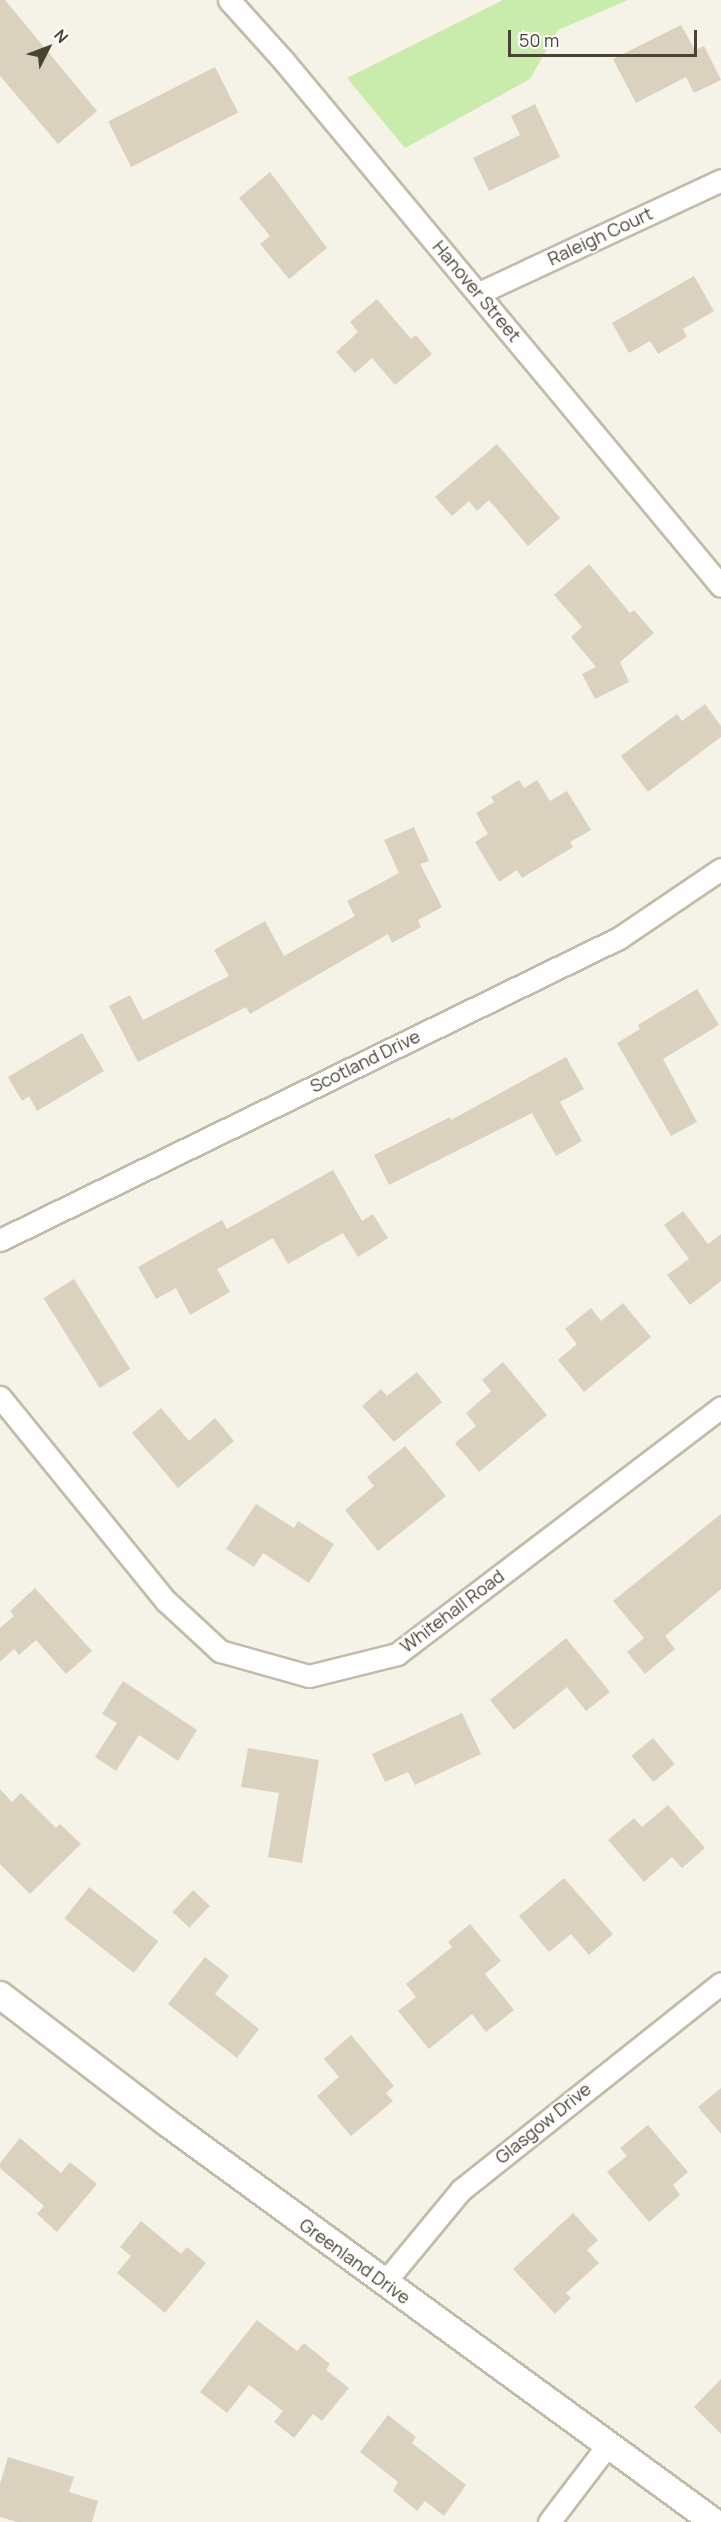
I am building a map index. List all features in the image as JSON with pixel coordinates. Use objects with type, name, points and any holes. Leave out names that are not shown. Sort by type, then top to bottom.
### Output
[{"type":"street","name":"Hanover Street","points":[[229,0],[479,293],[721,586]]},
{"type":"street","name":"Raleigh Court","points":[[479,293],[721,180]]},
{"type":"street","name":"Scotland Drive","points":[[0,1240],[620,939],[721,868]]},
{"type":"street","name":"Whitehall Road","points":[[0,1397],[166,1601],[220,1651],[309,1676],[397,1654],[721,1407]]},
{"type":"street","name":"Glasgow Drive","points":[[384,2283],[461,2190],[721,1983]]},
{"type":"street","name":"Greenland Drive","points":[[0,1995],[384,2283],[714,2522]]},
{"type":"street","points":[[549,2522],[607,2446]]},
{"type":"green space","points":[[503,0],[628,0],[558,30],[530,79],[405,148],[347,78]]},
{"type":"building","points":[[0,0],[5,0],[97,111],[58,144],[0,76]]},
{"type":"building","points":[[681,25],[695,50],[704,46],[721,80],[694,93],[686,77],[636,103],[613,59]]},
{"type":"building","points":[[215,67],[238,112],[131,167],[108,121]]},
{"type":"building","points":[[535,104],[560,157],[489,191],[473,158],[520,135],[511,116]]},
{"type":"building","points":[[270,172],[327,248],[289,279],[260,244],[270,236],[239,198]]},
{"type":"building","points":[[694,276],[714,311],[683,329],[687,337],[658,354],[650,341],[629,353],[612,323]]},
{"type":"building","points":[[377,299],[411,339],[416,335],[432,354],[395,385],[372,358],[355,373],[336,352],[358,332],[350,322]]},
{"type":"building","points":[[497,444],[560,518],[528,546],[489,500],[477,511],[469,501],[452,516],[435,497]]},
{"type":"building","points":[[589,564],[630,613],[634,610],[654,633],[620,662],[629,682],[595,699],[582,674],[596,667],[571,637],[582,627],[554,595]]},
{"type":"building","points":[[705,704],[721,726],[721,737],[648,792],[621,756],[677,714],[682,721]]},
{"type":"building","points":[[519,780],[524,788],[537,780],[550,801],[567,791],[591,830],[570,842],[573,847],[522,878],[517,870],[499,882],[475,842],[488,834],[476,813],[494,802],[491,797]]},
{"type":"building","points":[[414,827],[429,861],[420,864],[442,907],[418,920],[421,927],[392,943],[388,934],[250,1014],[246,1007],[138,1062],[109,1006],[130,995],[143,1020],[229,976],[214,950],[265,921],[284,956],[355,916],[347,901],[399,873],[384,840]]},
{"type":"building","points":[[697,989],[719,1025],[663,1059],[697,1122],[671,1136],[617,1043],[640,1029],[638,1025]]},
{"type":"building","points":[[82,1033],[104,1071],[37,1111],[29,1096],[22,1101],[8,1077]]},
{"type":"building","points":[[566,1057],[584,1089],[560,1102],[582,1141],[556,1156],[532,1113],[389,1185],[374,1155],[450,1117],[451,1120]]},
{"type":"building","points":[[333,1170],[362,1221],[373,1214],[388,1238],[358,1257],[343,1233],[288,1264],[273,1238],[217,1269],[230,1292],[190,1315],[176,1288],[156,1299],[138,1267],[222,1220],[227,1229]]},
{"type":"building","points":[[683,1211],[708,1244],[721,1234],[721,1281],[690,1305],[667,1275],[689,1259],[664,1225]]},
{"type":"building","points":[[74,1279],[130,1369],[100,1388],[43,1298]]},
{"type":"building","points":[[623,1303],[651,1337],[584,1392],[558,1360],[577,1344],[565,1329],[591,1308],[601,1321]]},
{"type":"building","points":[[503,1362],[547,1415],[479,1472],[455,1443],[476,1426],[466,1413],[491,1391],[482,1380]]},
{"type":"building","points":[[417,1372],[442,1402],[394,1442],[362,1406],[381,1389],[387,1396]]},
{"type":"building","points":[[161,1408],[189,1441],[215,1418],[234,1441],[178,1488],[132,1433]]},
{"type":"building","points":[[405,1446],[446,1496],[378,1551],[345,1510],[374,1486],[367,1477]]},
{"type":"building","points":[[256,1504],[294,1528],[298,1521],[334,1544],[309,1583],[263,1553],[254,1567],[226,1549]]},
{"type":"building","points":[[721,1514],[721,1589],[665,1636],[675,1649],[645,1674],[627,1652],[644,1638],[613,1601]]},
{"type":"building","points":[[35,1588],[92,1651],[66,1674],[36,1640],[19,1655],[14,1649],[0,1662],[0,1628],[14,1616],[10,1611]]},
{"type":"building","points":[[566,1638],[610,1692],[586,1711],[567,1687],[514,1730],[490,1700]]},
{"type":"building","points":[[123,1681],[197,1730],[178,1761],[139,1735],[116,1771],[95,1757],[117,1723],[102,1714]]},
{"type":"building","points":[[462,1713],[481,1754],[415,1785],[408,1772],[385,1782],[372,1754]]},
{"type":"building","points":[[653,1738],[675,1764],[653,1782],[632,1756]]},
{"type":"building","points":[[248,1748],[319,1760],[302,1863],[268,1857],[279,1793],[241,1787]]},
{"type":"building","points":[[0,1789],[12,1802],[21,1793],[56,1828],[60,1824],[81,1844],[30,1894],[0,1864]]},
{"type":"building","points":[[668,1805],[705,1848],[682,1868],[672,1857],[644,1882],[608,1840],[634,1818],[642,1827]]},
{"type":"building","points":[[564,1878],[613,1934],[589,1955],[571,1934],[549,1952],[519,1916]]},
{"type":"building","points":[[89,1887],[158,1941],[134,1973],[64,1919]]},
{"type":"building","points":[[193,1890],[210,1906],[189,1928],[173,1912]]},
{"type":"building","points":[[470,1924],[501,1961],[485,1974],[514,2010],[486,2032],[472,2014],[429,2049],[398,2011],[416,1997],[406,1984],[452,1947],[448,1942]]},
{"type":"building","points":[[205,1957],[229,1976],[215,1994],[259,2029],[237,2058],[168,2004]]},
{"type":"building","points":[[351,2035],[394,2086],[386,2093],[393,2101],[351,2136],[317,2096],[339,2077],[324,2059]]},
{"type":"building","points":[[721,2088],[721,2134],[698,2107]]},
{"type":"building","points":[[648,2125],[688,2172],[673,2185],[680,2195],[649,2222],[607,2172],[627,2156],[620,2148]]},
{"type":"building","points":[[20,2138],[61,2173],[70,2162],[97,2184],[57,2232],[37,2214],[44,2206],[0,2168],[0,2163]]},
{"type":"building","points":[[573,2213],[598,2240],[587,2250],[599,2263],[566,2293],[571,2298],[555,2314],[513,2269]]},
{"type":"building","points":[[141,2221],[181,2254],[187,2247],[206,2263],[165,2313],[117,2273],[131,2256],[120,2247]]},
{"type":"building","points":[[257,2320],[297,2351],[304,2343],[330,2364],[326,2370],[349,2388],[322,2421],[313,2414],[294,2438],[274,2422],[283,2411],[249,2385],[227,2413],[200,2392]]},
{"type":"building","points":[[721,2379],[721,2434],[694,2407]]},
{"type":"building","points":[[388,2415],[416,2437],[412,2443],[466,2485],[444,2516],[425,2501],[417,2511],[393,2491],[398,2482],[360,2452]]},
{"type":"building","points":[[8,2457],[74,2477],[69,2492],[98,2501],[92,2522],[17,2522],[0,2517],[0,2484]]}]
